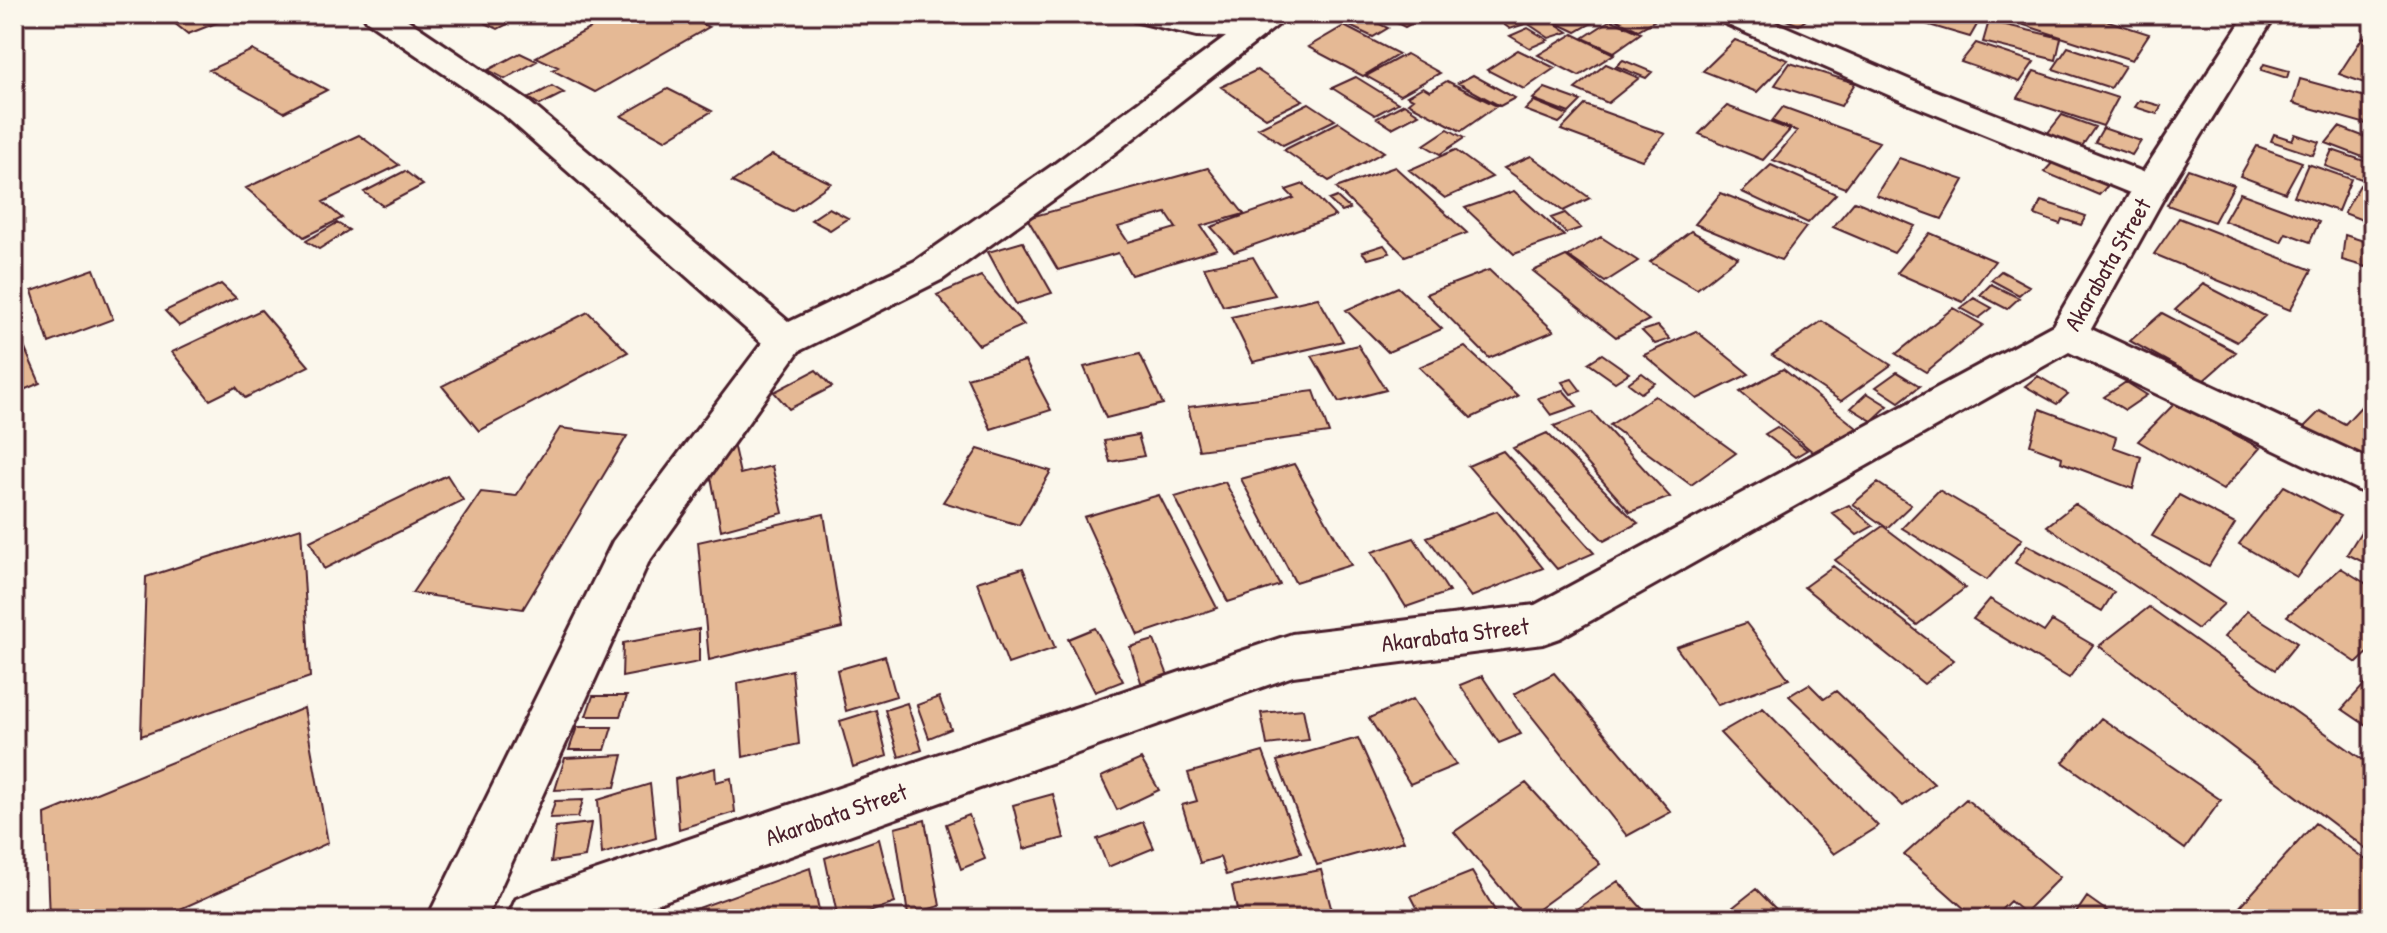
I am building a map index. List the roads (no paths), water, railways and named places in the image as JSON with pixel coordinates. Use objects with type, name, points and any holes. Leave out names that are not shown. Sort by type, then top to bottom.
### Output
[{"type":"street","points":[[378,14],[516,108],[785,341]]},
{"type":"street","points":[[1145,14],[1197,27],[1266,21]]},
{"type":"street","points":[[1730,14],[1919,96],[2151,188]]},
{"type":"street","name":"Akarabata Street","points":[[536,919],[1292,655],[1543,624],[2068,335],[2151,188],[2261,14]]},
{"type":"street","points":[[456,919],[550,727],[629,554],[785,341],[929,270],[1066,173],[1266,21]]},
{"type":"street","points":[[2068,335],[2373,480]]}]
